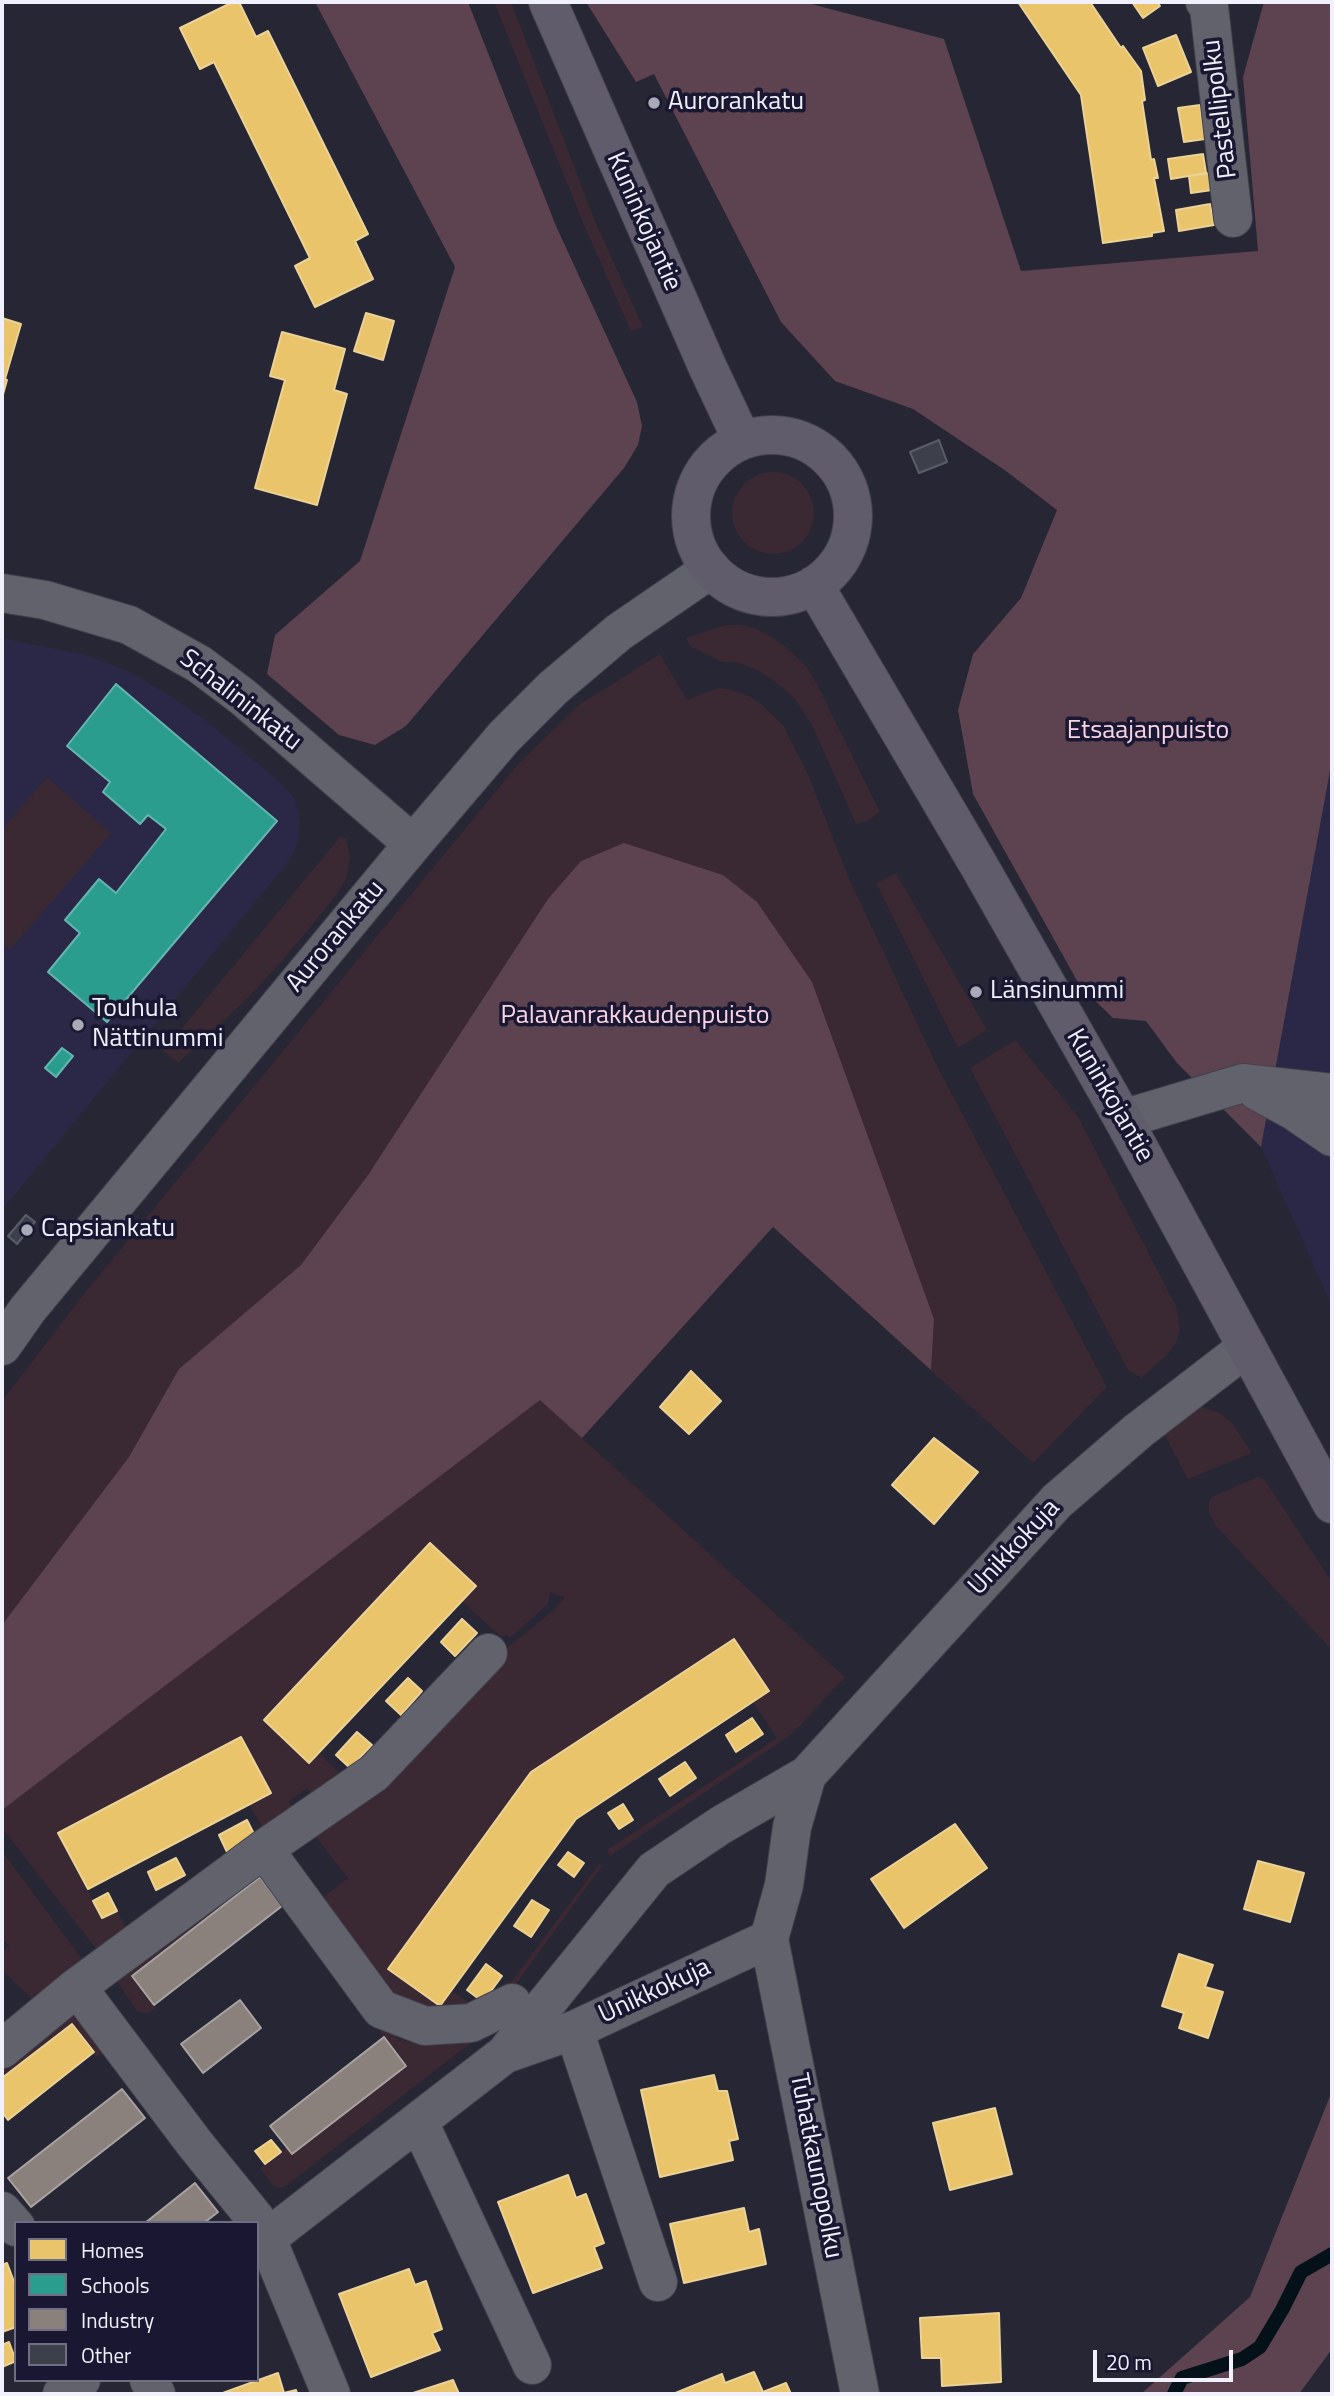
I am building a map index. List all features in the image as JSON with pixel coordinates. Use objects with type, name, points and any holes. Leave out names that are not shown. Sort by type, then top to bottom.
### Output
[{"type":"main road","name":"Kuninkojantie","points":[[548,2],[742,440]]},
{"type":"main road","points":[[764,435],[786,436],[807,442],[825,454],[849,491],[853,513],[851,535],[842,555],[830,573],[814,585],[791,595],[769,597],[747,593],[727,583],[711,569],[699,551],[692,530],[691,507],[696,485],[707,467],[723,451],[742,440],[764,435]]},
{"type":"main road","name":"Kuninkojantie","points":[[814,585],[978,864],[1123,1119],[1332,1504]]},
{"type":"street","name":"Pastellipolku","points":[[1205,2],[1209,7],[1233,218]]},
{"type":"street","name":"Aurorankatu","points":[[2,1346],[28,1309],[412,844],[504,737],[554,688],[619,632],[711,569]]},
{"type":"street","name":"Schalininkatu","points":[[2,593],[45,600],[130,625],[199,664],[243,697],[412,844]]},
{"type":"street","points":[[1123,1119],[1243,1083],[1332,1093]]},
{"type":"street","points":[[1243,1083],[1294,1111],[1332,1137]]},
{"type":"street","name":"Unikkokuja","points":[[262,2243],[505,2054],[654,1870],[721,1825],[807,1775],[1057,1501],[1138,1431],[1247,1346]]},
{"type":"street","points":[[2,2049],[77,1987],[264,1849],[374,1773],[488,1653]]},
{"type":"street","name":"Unikkokuja","points":[[505,2054],[573,2030],[769,1938],[784,1885],[793,1827],[807,1775]]},
{"type":"street","points":[[721,1825],[746,1823],[759,1828],[772,1836],[787,1861]]},
{"type":"street","points":[[264,1849],[381,2009],[425,2026],[471,2023],[512,2003]]},
{"type":"street","name":"Tuhatkaunopolku","points":[[769,1938],[860,2394]]},
{"type":"street","points":[[77,1987],[256,2221]]},
{"type":"street","points":[[573,2030],[658,2282]]},
{"type":"street","points":[[419,2122],[532,2365]]},
{"type":"street","points":[[2,2211],[14,2225]]},
{"type":"street","points":[[262,2243],[331,2394]]},
{"type":"street","points":[[62,2394],[78,2382]]},
{"type":"shaded area","name":"Touhula Nättinummi","points":[[2,638],[86,655],[128,671],[169,695],[204,719],[280,782],[295,799],[300,822],[298,843],[288,862],[2,1210]]},
{"type":"shaded area","points":[[1332,760],[1332,1306],[1261,1147]]},
{"type":"green space","points":[[315,2],[468,2],[556,226],[637,402],[642,426],[638,445],[624,468],[406,726],[375,745],[339,735],[267,674],[275,635],[360,561],[455,267]]},
{"type":"green space","points":[[494,2],[511,2],[595,221],[643,327],[631,331],[584,225]]},
{"type":"green space","name":"Etsaajanpuisto","points":[[586,2],[804,2],[944,39],[1021,271],[1258,251],[1243,77],[1264,2],[1332,2],[1332,760],[1261,1147],[1177,1063],[1146,1021],[1113,1018],[1080,986],[973,794],[958,710],[973,654],[1021,598],[1057,510],[1006,471],[913,409],[835,381],[781,322],[654,74],[636,82]]},
{"type":"green space","points":[[773,472],[789,475],[802,484],[811,497],[814,513],[811,529],[802,542],[789,551],[773,554],[757,551],[744,542],[735,529],[732,513],[735,497],[744,484],[757,475]]},
{"type":"green space","points":[[725,625],[754,628],[772,637],[807,667],[880,812],[867,821],[856,824],[812,725],[794,698],[759,671],[740,663],[722,662],[690,646],[686,638]]},
{"type":"green space","name":"Palavanrakkaudenpuisto","points":[[660,654],[687,700],[718,688],[729,689],[749,696],[761,704],[783,725],[807,772],[848,876],[937,1066],[1107,1387],[1033,1463],[773,1227],[582,1438],[845,1677],[791,1735],[610,1856],[607,1850],[777,1738],[753,1702],[769,1691],[734,1639],[531,1772],[451,1990],[476,2008],[407,2011],[316,1903],[348,1878],[312,1832],[440,1718],[508,1647],[554,1610],[565,1597],[550,1592],[548,1604],[510,1638],[507,1635],[501,1637],[462,1601],[476,1586],[430,1543],[309,1763],[319,1753],[348,1781],[317,1801],[307,1788],[289,1801],[296,1816],[265,1832],[249,1804],[270,1793],[240,1737],[59,1833],[102,1918],[117,1911],[127,1931],[101,1955],[2,1828],[2,1401],[83,1295],[519,763],[579,705]]},
{"type":"green space","points":[[47,777],[111,833],[10,950],[2,942],[2,829]]},
{"type":"green space","points":[[340,837],[346,839],[350,856],[346,879],[335,897],[248,998],[178,1063],[163,1051]]},
{"type":"green space","points":[[624,843],[723,875],[757,902],[812,982],[934,1319],[931,1370],[773,1227],[582,1438],[540,1400],[2,1810],[2,1625],[129,1457],[179,1369],[301,1265],[368,1175],[548,899],[581,861]]},
{"type":"green space","points":[[896,873],[987,1030],[958,1048],[876,883]]},
{"type":"green space","points":[[1015,1040],[1077,1115],[1176,1306],[1180,1330],[1176,1343],[1168,1354],[1141,1378],[1128,1370],[970,1068]]},
{"type":"green space","points":[[1199,1406],[1220,1413],[1232,1423],[1252,1453],[1188,1479],[1163,1432]]},
{"type":"green space","points":[[1257,1477],[1265,1480],[1332,1582],[1332,1650],[1216,1526],[1209,1513],[1212,1497]]},
{"type":"green space","points":[[2,1851],[87,1966],[56,1990],[32,1999],[2,1970],[2,1953],[9,1946],[2,1939]]},
{"type":"green space","points":[[256,1864],[282,1906],[259,1877],[132,1976],[156,2007],[148,2014],[137,2011],[117,1981]]},
{"type":"green space","points":[[599,1864],[602,1866],[476,2039],[283,2188],[273,2186],[260,2168],[287,2147],[292,2154],[406,2066],[378,2026],[399,2024],[396,2038],[421,2046],[426,2033],[480,2024]]},
{"type":"green space","points":[[69,2015],[76,2015],[107,2051],[98,2056],[94,2055],[72,2024],[2,2078],[2,2056]]},
{"type":"green space","points":[[1332,2091],[1332,2349],[1299,2394],[1141,2394],[1250,2297]]},
{"type":"building: Homes","points":[[233,2],[239,2],[256,37],[268,31],[368,234],[355,241],[373,279],[315,307],[295,266],[310,258],[214,62],[200,69],[180,28]]},
{"type":"building: Homes","points":[[1018,2],[1090,2],[1121,48],[1123,46],[1141,71],[1145,100],[1142,101],[1151,160],[1154,159],[1158,178],[1154,178],[1164,231],[1152,233],[1152,236],[1103,243],[1081,95]]},
{"type":"building: Homes","points":[[1132,2],[1157,2],[1160,6],[1143,18]]},
{"type":"building: Homes","points":[[1176,35],[1191,72],[1158,86],[1143,48]]},
{"type":"building: Homes","points":[[1200,105],[1205,139],[1184,142],[1178,108]]},
{"type":"building: Homes","points":[[1203,154],[1206,173],[1171,179],[1168,159]]},
{"type":"building: Homes","points":[[1210,173],[1212,190],[1191,193],[1189,176]]},
{"type":"building: Homes","points":[[1210,204],[1214,225],[1179,231],[1176,210]]},
{"type":"building: Homes","points":[[366,313],[394,321],[383,360],[354,351]]},
{"type":"building: Homes","points":[[2,318],[21,324],[2,398]]},
{"type":"building: Homes","points":[[282,332],[345,349],[334,390],[347,394],[317,505],[255,488],[285,380],[270,376]]},
{"type":"building: Homes","points":[[691,1371],[721,1401],[689,1434],[660,1407]]},
{"type":"building: Homes","points":[[934,1438],[978,1472],[934,1524],[892,1485]]},
{"type":"building: Homes","points":[[430,1543],[476,1586],[309,1763],[264,1720]]},
{"type":"building: Homes","points":[[462,1619],[477,1633],[455,1656],[441,1642]]},
{"type":"building: Homes","points":[[734,1639],[769,1691],[576,1819],[440,2006],[388,1969],[531,1772]]},
{"type":"building: Homes","points":[[408,1678],[422,1691],[401,1715],[386,1701]]},
{"type":"building: Homes","points":[[752,1718],[763,1734],[736,1752],[726,1735]]},
{"type":"building: Homes","points":[[357,1732],[372,1745],[350,1768],[336,1755]]},
{"type":"building: Homes","points":[[241,1737],[271,1793],[88,1889],[58,1833]]},
{"type":"building: Homes","points":[[685,1762],[696,1778],[670,1796],[659,1779]]},
{"type":"building: Homes","points":[[623,1804],[633,1820],[619,1829],[608,1813]]},
{"type":"building: Homes","points":[[247,1820],[256,1838],[227,1852],[219,1835]]},
{"type":"building: Homes","points":[[955,1824],[987,1868],[904,1928],[871,1879]]},
{"type":"building: Homes","points":[[568,1852],[584,1863],[574,1877],[558,1865]]},
{"type":"building: Homes","points":[[176,1858],[185,1875],[156,1890],[148,1872]]},
{"type":"building: Homes","points":[[1258,1861],[1304,1873],[1290,1922],[1244,1909]]},
{"type":"building: Homes","points":[[108,1893],[117,1911],[102,1918],[93,1901]]},
{"type":"building: Homes","points":[[532,1900],[549,1910],[531,1937],[514,1926]]},
{"type":"building: Homes","points":[[1179,1954],[1213,1965],[1205,1987],[1223,1992],[1208,2038],[1179,2028],[1184,2013],[1162,2006]]},
{"type":"building: Homes","points":[[486,1964],[502,1976],[483,2002],[467,1990]]},
{"type":"building: Homes","points":[[72,2024],[94,2052],[8,2120],[2,2112],[2,2078]]},
{"type":"building: Homes","points":[[714,2075],[718,2091],[727,2091],[738,2139],[729,2141],[733,2160],[660,2177],[641,2090]]},
{"type":"building: Homes","points":[[995,2108],[1012,2174],[950,2190],[933,2123]]},
{"type":"building: Homes","points":[[271,2140],[281,2152],[265,2164],[255,2151]]},
{"type":"building: Homes","points":[[568,2175],[576,2198],[586,2194],[604,2243],[594,2247],[602,2268],[533,2293],[498,2202]]},
{"type":"building: Homes","points":[[744,2208],[749,2232],[759,2229],[766,2264],[684,2283],[670,2224]]},
{"type":"building: Homes","points":[[7,2263],[14,2282],[14,2328],[2,2332],[2,2265]]},
{"type":"building: Homes","points":[[409,2269],[415,2285],[426,2281],[442,2329],[432,2333],[440,2350],[371,2377],[339,2294]]},
{"type":"building: Homes","points":[[999,2313],[1001,2382],[942,2386],[941,2358],[922,2358],[920,2318]]},
{"type":"building: Homes","points":[[9,2342],[14,2362],[2,2367],[2,2345]]},
{"type":"building: Homes","points":[[754,2372],[763,2392],[786,2383],[791,2394],[673,2394],[722,2374],[725,2383]]},
{"type":"building: Homes","points":[[278,2373],[284,2393],[296,2390],[297,2394],[220,2394],[259,2382]]},
{"type":"building: Homes","points":[[453,2380],[459,2394],[410,2394]]},
{"type":"building: Schools","name":"Touhula Nättinummi","points":[[116,684],[277,821],[107,1022],[48,972],[80,933],[65,920],[99,879],[116,893],[166,829],[148,815],[140,824],[103,792],[110,782],[67,746]]},
{"type":"building: Schools","points":[[62,1048],[73,1056],[56,1077],[45,1068]]},
{"type":"building: Industry","points":[[260,1877],[282,1906],[154,2005],[132,1976]]},
{"type":"building: Industry","points":[[240,2000],[261,2028],[203,2073],[181,2044]]},
{"type":"building: Industry","points":[[384,2037],[406,2066],[292,2154],[270,2126]]},
{"type":"building: Industry","points":[[122,2089],[145,2118],[31,2207],[8,2178]]},
{"type":"building: Industry","points":[[195,2183],[218,2212],[207,2221],[148,2221]]},
{"type":"building: Other","points":[[939,440],[947,462],[919,473],[910,452]]},
{"type":"building: Other","points":[[26,1215],[35,1222],[17,1244],[8,1236]]},
{"type":"waterway","points":[[1174,2394],[1182,2378],[1242,2359],[1260,2347],[1301,2272],[1332,2254]]},
{"type":"place","name":"Aurorankatu","points":[[654,103]]},
{"type":"place","name":"Länsinummi","points":[[976,992]]},
{"type":"place","name":"Touhula Nättinummi","points":[[78,1025]]},
{"type":"place","name":"Capsiankatu","points":[[27,1230]]}]
